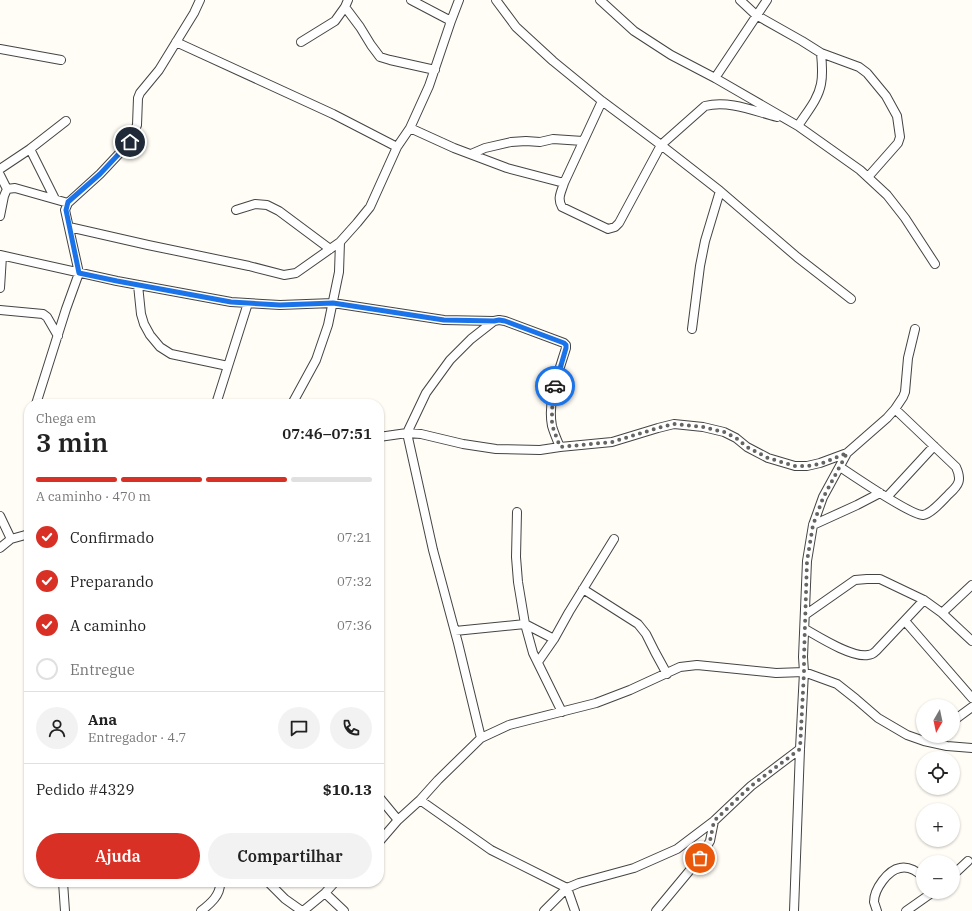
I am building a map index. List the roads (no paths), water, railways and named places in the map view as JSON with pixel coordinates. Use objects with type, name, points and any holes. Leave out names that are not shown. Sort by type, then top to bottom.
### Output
[{"type":"street","points":[[38,399],[79,273],[66,210],[68,202],[100,174],[130,142],[137,125],[138,98],[140,93],[159,70],[194,13],[200,0]]},
{"type":"street","points":[[411,0],[451,21]]},
{"type":"street","points":[[69,227],[284,275],[296,273],[340,242],[370,207],[397,147],[410,128],[429,86],[459,0]]},
{"type":"street","points":[[496,0],[516,27],[553,61],[602,101],[720,192],[797,257],[851,299]]},
{"type":"street","points":[[600,0],[634,31],[671,55],[715,78],[798,126],[860,170],[887,195],[901,212],[935,264]]},
{"type":"street","points":[[740,0],[756,15],[821,53],[859,67],[867,73],[886,96],[897,116],[900,137],[868,177]]},
{"type":"street","points":[[715,78],[767,0]]},
{"type":"street","points":[[301,42],[334,21],[346,3],[371,45],[380,57],[435,70]]},
{"type":"street","points":[[176,42],[333,114],[397,147]]},
{"type":"street","points":[[0,48],[61,60]]},
{"type":"street","points":[[798,126],[815,99],[821,86],[821,53]]},
{"type":"street","points":[[602,101],[564,183],[559,197],[559,202],[562,208],[608,229],[615,227],[619,223],[661,145],[706,106],[714,104],[728,104],[788,120]]},
{"type":"street","points":[[0,169],[30,149],[66,121]]},
{"type":"street","points":[[410,128],[454,148],[507,168],[564,183]]},
{"type":"street","points":[[471,154],[485,148],[511,142],[540,142],[554,139],[583,141]]},
{"type":"street","points":[[30,149],[55,199]]},
{"type":"street","points":[[0,175],[7,189],[0,216]]},
{"type":"street","points":[[7,189],[15,188],[68,202]]},
{"type":"street","points":[[692,328],[705,241],[720,192]]},
{"type":"street","points":[[236,210],[255,204],[267,205],[279,211],[330,249]]},
{"type":"street","points":[[295,399],[316,360],[328,324],[339,272],[340,242]]},
{"type":"street","points":[[0,288],[1,256],[138,285],[231,302],[280,305],[333,303],[444,320],[505,321],[566,345],[555,383],[552,409],[552,425],[560,447]]},
{"type":"street","points":[[138,285],[141,314],[144,324],[150,335],[160,347],[171,354],[228,366]]},
{"type":"street","points":[[218,399],[248,303]]},
{"type":"street","points":[[0,310],[42,314],[47,317],[58,336]]},
{"type":"street","points":[[481,738],[455,631],[433,550],[407,433],[426,393],[450,360],[494,321]]},
{"type":"street","points":[[384,436],[407,433],[421,434],[462,444],[496,449],[540,450],[612,442],[674,424],[703,427],[724,432],[736,438],[747,447],[768,458],[795,466],[820,464],[847,453],[887,418],[895,409],[905,392],[908,358],[916,329]]},
{"type":"street","points":[[840,467],[915,514],[922,515],[930,512],[956,488],[959,482],[959,474],[956,467],[895,409]]},
{"type":"street","points":[[813,525],[857,505],[884,495],[934,446]]},
{"type":"street","points":[[794,911],[807,561],[813,525],[823,498],[847,453]]},
{"type":"street","points":[[517,512],[516,550],[518,582],[525,624],[533,652],[562,712]]},
{"type":"street","points":[[0,516],[11,539]]},
{"type":"street","points":[[0,548],[11,539],[24,535]]},
{"type":"street","points":[[538,662],[554,639],[614,539]]},
{"type":"street","points":[[805,615],[855,580],[880,579],[924,600],[942,613],[972,642]]},
{"type":"street","points":[[942,613],[972,585]]},
{"type":"street","points":[[583,589],[638,624],[646,634],[667,674]]},
{"type":"street","points":[[804,630],[854,654],[868,655],[876,651],[924,600]]},
{"type":"street","points":[[905,621],[972,698]]},
{"type":"street","points":[[455,631],[525,624],[554,639]]},
{"type":"street","points":[[384,836],[398,820],[420,800],[481,738],[509,725],[596,703],[630,690],[680,667],[697,665],[776,673],[804,672],[837,684],[878,718],[907,735],[916,738]]},
{"type":"street","points":[[960,716],[972,707]]},
{"type":"street","points":[[934,743],[972,748]]},
{"type":"street","points":[[544,911],[568,888],[579,883],[634,868],[677,848],[714,821],[751,786],[800,749]]},
{"type":"street","points":[[420,800],[491,850],[568,888],[575,911]]},
{"type":"street","points":[[384,803],[398,820]]},
{"type":"street","points":[[656,911],[700,858],[710,841],[714,821]]},
{"type":"street","points":[[960,868],[968,861]]},
{"type":"street","points":[[877,911],[874,902],[878,887],[892,872],[900,868],[908,868],[916,872]]},
{"type":"street","points":[[64,887],[66,911]]},
{"type":"street","points":[[201,911],[209,905],[216,896],[220,887]]},
{"type":"street","points":[[273,887],[285,899],[303,911],[330,887]]},
{"type":"street","points":[[325,893],[344,911]]},
{"type":"street","points":[[906,911],[923,899]]}]
